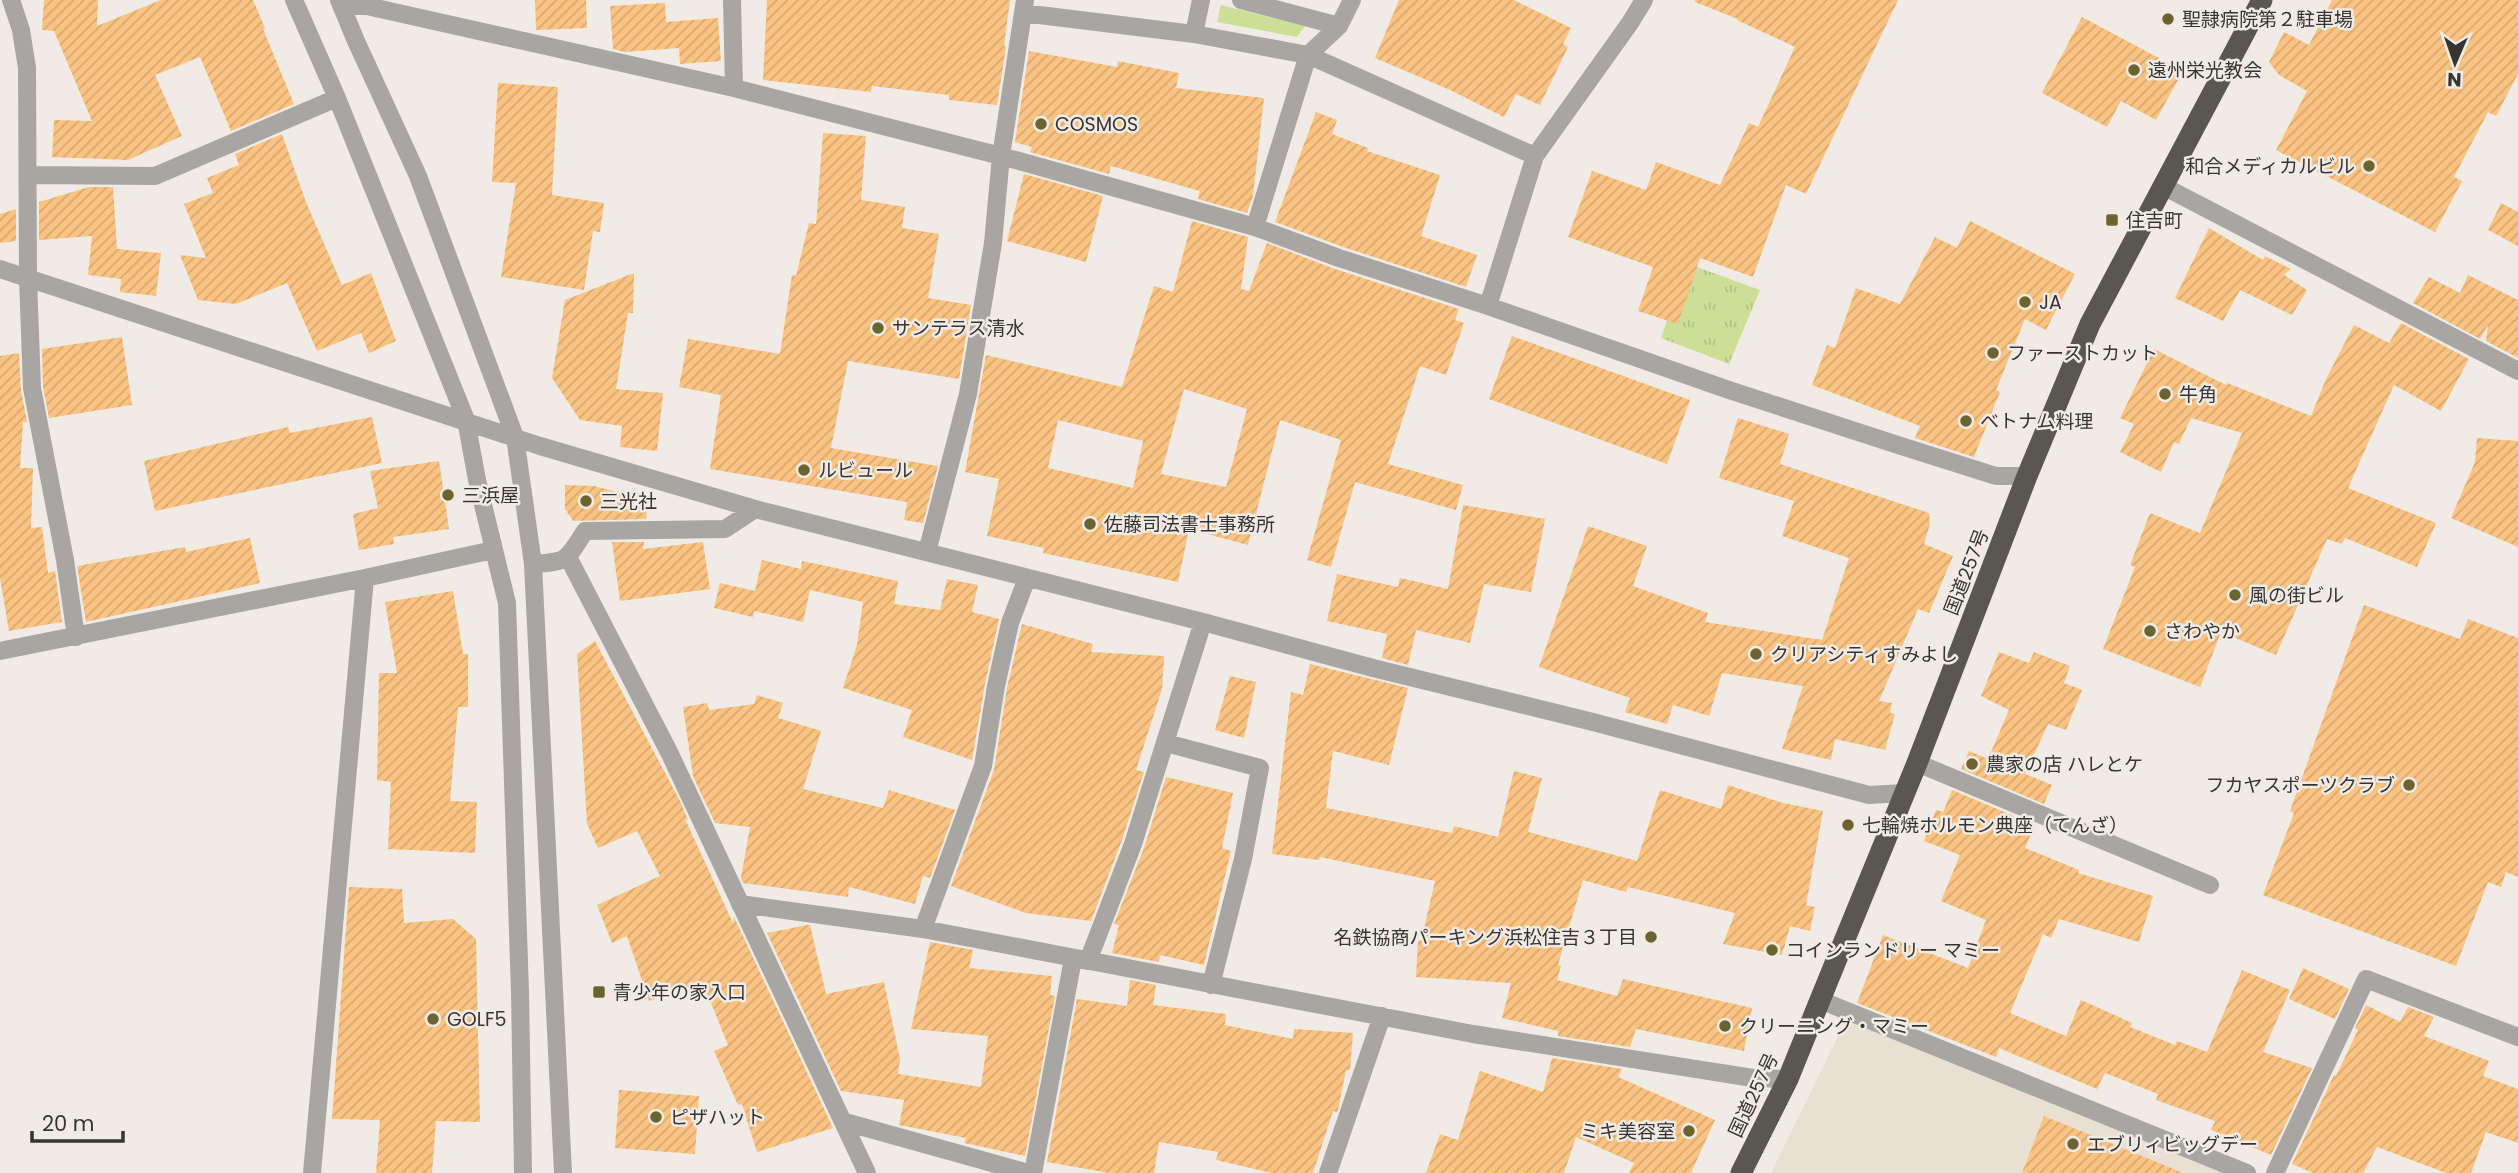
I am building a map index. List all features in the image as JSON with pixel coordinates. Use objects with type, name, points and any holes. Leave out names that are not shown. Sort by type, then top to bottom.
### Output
[{"type":"highway","name":"国道257号","points":[[1741,1173],[1787,1079],[1820,1000],[1917,764],[2027,476],[2090,324],[2262,0]]},
{"type":"street","points":[[11,0],[21,30]]},
{"type":"street","points":[[17,0],[27,68],[28,278],[32,387],[65,560],[76,637]]},
{"type":"street","points":[[293,0],[337,98],[466,420],[507,603],[523,1173]]},
{"type":"street","points":[[732,0],[734,88]]},
{"type":"street","points":[[1194,34],[1201,0]]},
{"type":"street","points":[[1241,0],[1339,26]]},
{"type":"street","points":[[1255,227],[1308,55],[1339,26],[1352,0]]},
{"type":"street","points":[[1488,306],[1535,156],[1630,23],[1643,0]]},
{"type":"street","points":[[563,1173],[533,564],[515,437],[418,176],[341,3],[367,6],[734,88],[1001,156],[1255,227],[1339,258],[1900,446],[1996,476],[2027,476]]},
{"type":"street","points":[[927,552],[968,394],[993,243],[1001,156],[1024,7],[1308,55],[1535,156]]},
{"type":"street","points":[[28,175],[155,176],[337,98]]},
{"type":"street","points":[[2163,186],[2518,371]]},
{"type":"street","points":[[0,269],[515,437],[755,509],[1869,795],[1904,793]]},
{"type":"street","points":[[533,564],[561,563],[585,531],[725,529],[755,509]]},
{"type":"street","points":[[0,651],[493,550]]},
{"type":"street","points":[[568,557],[669,752],[867,1173]]},
{"type":"street","points":[[312,1173],[365,578]]},
{"type":"street","points":[[923,929],[983,766],[1010,623],[1027,578]]},
{"type":"street","points":[[1033,1173],[1081,960],[1133,844],[1203,622]]},
{"type":"street","points":[[1166,743],[1260,768],[1243,859],[1211,985]]},
{"type":"street","points":[[1917,764],[2210,885]]},
{"type":"street","points":[[740,904],[923,929],[1474,1034],[1752,1078],[1787,1079]]},
{"type":"street","points":[[2275,1173],[2366,979],[2518,1037]]},
{"type":"street","points":[[1820,1000],[2247,1173]]},
{"type":"street","points":[[1328,1173],[1382,1017]]},
{"type":"street","points":[[845,1122],[1028,1173]]},
{"type":"shaded area","points":[[1855,1022],[2227,1173],[1771,1173],[1843,1026]]},
{"type":"green space","points":[[1221,5],[1305,26],[1297,37],[1217,22]]},
{"type":"green space","points":[[1686,263],[1760,290],[1729,364],[1661,338]]},
{"type":"building","points":[[44,0],[98,0],[97,26],[161,0],[253,0],[294,104],[231,131],[200,57],[155,75],[182,136],[128,160],[52,157],[54,120],[92,121],[54,31],[42,30]]},
{"type":"building","points":[[535,0],[586,0],[587,28],[536,30]]},
{"type":"building","points":[[767,0],[1010,0],[997,105],[949,100],[949,95],[872,86],[871,92],[763,80]]},
{"type":"building","points":[[1399,0],[1514,0],[1571,28],[1563,44],[1568,47],[1540,105],[1516,94],[1504,117],[1448,89],[1375,58]]},
{"type":"building","points":[[1695,0],[1898,0],[1806,194],[1786,185],[1753,277],[1700,258],[1678,324],[1638,311],[1653,267],[1568,237],[1592,171],[1646,190],[1656,162],[1720,185],[1749,123],[1758,127],[1795,47]]},
{"type":"building","points":[[2332,0],[2518,0],[2518,74],[2496,116],[2488,112],[2454,177],[2462,181],[2435,232],[2276,150],[2307,91],[2279,75],[2269,62],[2284,32],[2309,45]]},
{"type":"building","points":[[665,3],[666,22],[718,18],[721,61],[680,64],[679,48],[624,52],[613,49],[610,6]]},
{"type":"building","points":[[2082,17],[2183,71],[2156,120],[2121,101],[2107,127],[2042,93]]},
{"type":"building","points":[[1029,51],[1117,67],[1118,61],[1179,73],[1176,88],[1264,98],[1253,196],[1247,213],[1198,199],[1200,191],[1111,166],[1109,174],[1030,152],[1032,147],[1015,142]]},
{"type":"building","points":[[498,83],[558,87],[552,195],[604,203],[600,232],[593,231],[584,290],[501,277],[516,183],[492,182]]},
{"type":"building","points":[[1316,112],[1337,120],[1332,134],[1368,148],[1367,151],[1440,175],[1421,236],[1477,255],[1466,287],[1275,222]]},
{"type":"building","points":[[823,133],[866,136],[861,200],[905,207],[902,228],[939,234],[928,298],[971,305],[959,379],[848,361],[831,448],[938,466],[923,523],[904,520],[907,502],[710,469],[721,395],[679,387],[688,339],[780,354],[792,275],[796,276],[809,223],[816,224]]},
{"type":"building","points":[[282,134],[306,202],[342,285],[371,273],[396,341],[369,353],[361,333],[317,351],[287,283],[236,304],[198,300],[180,255],[206,258],[184,204],[213,193],[207,178],[239,165],[235,154]]},
{"type":"building","points":[[1024,174],[1103,196],[1086,262],[1007,241]]},
{"type":"building","points":[[89,187],[113,187],[117,249],[161,253],[156,296],[120,292],[121,279],[88,275],[92,236],[39,240],[39,202]]},
{"type":"building","points":[[2501,203],[2518,212],[2518,246],[2488,230]]},
{"type":"building","points":[[16,209],[16,241],[0,243],[0,214]]},
{"type":"building","points":[[1192,221],[1248,237],[1241,289],[1249,291],[1267,243],[1335,269],[1459,309],[1455,320],[1464,323],[1446,375],[1420,366],[1388,464],[1463,485],[1456,510],[1355,482],[1331,567],[1307,560],[1341,440],[1280,420],[1248,545],[1189,529],[1178,582],[1043,553],[1044,548],[987,536],[999,479],[965,472],[986,355],[1122,387],[1154,286],[1173,292]],"holes":[[[1184,389],[1247,409],[1226,487],[1161,474]],[[1058,420],[1143,441],[1133,488],[1048,468]]]},
{"type":"building","points":[[1970,221],[2075,274],[2046,330],[2025,319],[1996,390],[2000,392],[1974,457],[1915,438],[1920,426],[1812,385],[1827,345],[1835,348],[1856,288],[1900,304],[1935,237],[1957,248]]},
{"type":"building","points":[[2209,228],[2263,260],[2265,256],[2291,269],[2284,275],[2307,290],[2292,315],[2240,290],[2223,321],[2175,298]]},
{"type":"building","points":[[634,273],[633,313],[628,313],[616,389],[663,393],[657,451],[620,447],[622,426],[580,420],[552,378],[565,300]]},
{"type":"building","points":[[2468,275],[2518,300],[2518,358],[2486,341],[2488,325],[2480,339],[2413,303],[2429,277],[2460,293]]},
{"type":"building","points":[[2401,323],[2469,359],[2441,411],[2394,385],[2348,488],[2436,523],[2417,567],[2345,538],[2342,544],[2327,539],[2276,655],[2221,632],[2200,687],[2103,649],[2135,567],[2130,565],[2150,513],[2200,533],[2242,433],[2191,418],[2179,444],[2174,442],[2161,472],[2120,452],[2134,424],[2120,418],[2154,349],[2226,385],[2227,383],[2311,416],[2326,379],[2354,325],[2389,343]]},
{"type":"building","points":[[1512,336],[1690,400],[1667,464],[1489,399]]},
{"type":"building","points":[[122,337],[132,405],[49,418],[43,387],[42,349]]},
{"type":"building","points":[[19,353],[21,390],[27,422],[23,422],[20,468],[33,468],[31,528],[42,527],[48,573],[55,571],[62,622],[9,631],[0,578],[0,356]]},
{"type":"building","points":[[372,417],[382,463],[155,511],[144,461],[288,427],[290,433]]},
{"type":"building","points":[[1738,418],[1789,434],[1780,464],[1929,513],[1930,524],[1924,544],[1953,556],[1929,613],[1918,609],[1879,701],[1892,703],[1890,713],[1895,714],[1885,750],[1835,739],[1831,760],[1782,749],[1803,686],[1722,673],[1709,716],[1673,705],[1667,724],[1625,712],[1630,698],[1539,667],[1588,526],[1647,546],[1633,586],[1708,613],[1705,622],[1822,640],[1849,558],[1782,536],[1794,501],[1719,478]]},
{"type":"building","points":[[2477,438],[2518,441],[2518,547],[2451,518],[2475,462]]},
{"type":"building","points":[[439,461],[449,529],[393,537],[394,544],[359,550],[353,514],[378,508],[370,471]]},
{"type":"building","points":[[565,485],[594,486],[648,500],[646,519],[573,521],[565,509]]},
{"type":"building","points":[[1463,505],[1545,519],[1531,592],[1484,584],[1470,643],[1416,630],[1408,665],[1382,658],[1387,634],[1327,621],[1337,574],[1398,587],[1400,578],[1448,589]]},
{"type":"building","points":[[250,538],[260,583],[86,622],[77,566],[185,547],[186,552]]},
{"type":"building","points":[[612,542],[644,542],[643,549],[703,542],[710,589],[620,601]]},
{"type":"building","points":[[762,560],[801,569],[802,561],[898,581],[894,604],[940,610],[947,579],[978,585],[972,612],[999,619],[972,760],[903,737],[912,710],[843,688],[857,645],[863,602],[810,590],[803,622],[754,611],[753,617],[714,608],[720,583],[755,591]]},
{"type":"building","points":[[453,591],[463,654],[468,654],[468,707],[458,707],[450,801],[477,802],[475,853],[388,849],[391,782],[377,780],[379,673],[397,673],[385,602]]},
{"type":"building","points":[[2364,605],[2460,639],[2468,619],[2518,638],[2518,877],[2506,872],[2501,887],[2488,882],[2456,966],[2263,895],[2294,813],[2290,811]]},
{"type":"building","points":[[1022,624],[1093,644],[1091,652],[1164,656],[1162,689],[1136,770],[1144,772],[1091,921],[1026,913],[951,886],[994,770],[1007,688]]},
{"type":"building","points":[[595,641],[681,803],[688,820],[685,819],[733,923],[734,917],[833,1128],[757,1152],[742,1104],[738,1105],[714,1051],[728,1045],[703,983],[649,1001],[627,936],[612,943],[597,905],[660,876],[637,831],[598,848],[587,824],[577,654]]},
{"type":"building","points":[[1999,652],[2029,663],[2034,652],[2070,666],[2064,683],[2082,690],[2066,730],[2048,724],[2025,774],[2052,785],[2044,804],[1961,769],[1969,751],[1988,759],[2009,710],[1981,696]]},
{"type":"building","points":[[1310,664],[1408,688],[1389,765],[1333,751],[1326,808],[1452,833],[1454,826],[1498,837],[1514,771],[1542,778],[1528,832],[1637,861],[1660,790],[1721,809],[1728,785],[1783,803],[1823,811],[1806,905],[1815,907],[1810,931],[1790,926],[1782,955],[1723,944],[1735,913],[1628,887],[1626,892],[1583,880],[1558,965],[1561,966],[1557,980],[1617,996],[1623,979],[1752,1008],[1744,1051],[1636,1029],[1630,1047],[1558,1036],[1558,1031],[1502,1018],[1511,983],[1416,977],[1418,940],[1421,941],[1435,881],[1320,857],[1319,860],[1272,854],[1291,692],[1303,695]]},
{"type":"building","points":[[1230,676],[1256,682],[1244,738],[1215,730]]},
{"type":"building","points":[[757,695],[783,703],[778,718],[821,731],[803,789],[883,808],[889,790],[955,810],[930,878],[923,876],[915,904],[849,887],[848,897],[743,883],[741,878],[750,827],[715,823],[693,776],[683,707],[707,703],[709,710],[754,704]]},
{"type":"building","points":[[1166,777],[1233,793],[1222,848],[1231,851],[1204,965],[1160,955],[1159,962],[1112,953],[1119,925],[1114,924],[1144,848]]},
{"type":"building","points":[[1952,790],[2035,825],[2025,848],[2079,870],[2078,873],[2153,896],[2139,942],[2059,919],[2051,938],[2043,934],[2010,1013],[2066,1036],[2081,1000],[2132,1023],[2130,1027],[2175,1045],[2177,1041],[2207,1052],[2242,970],[2290,990],[2263,1052],[2312,1068],[2271,1155],[2211,1130],[2215,1121],[2156,1100],[2158,1094],[2105,1073],[2097,1089],[1999,1048],[1996,1057],[1857,1003],[1883,935],[1968,968],[1986,920],[1941,901],[1960,855],[1924,841],[1936,810],[1943,812]]},
{"type":"building","points":[[349,887],[402,889],[404,923],[453,919],[476,939],[480,1122],[436,1121],[432,1173],[376,1173],[380,1120],[332,1119]]},
{"type":"building","points":[[810,925],[826,994],[884,982],[900,1059],[898,1074],[981,1087],[988,1036],[911,1029],[930,942],[973,950],[969,968],[1052,976],[1050,995],[1055,996],[1025,1156],[964,1143],[966,1138],[899,1125],[904,1100],[841,1091],[767,933]]},
{"type":"building","points":[[2303,968],[2349,989],[2335,1019],[2289,999]]},
{"type":"building","points":[[1130,980],[1156,985],[1153,1005],[1226,1014],[1225,1025],[1293,1039],[1294,1029],[1353,1033],[1350,1070],[1346,1070],[1338,1110],[1333,1111],[1313,1173],[1272,1173],[1216,1160],[1218,1152],[1159,1142],[1154,1173],[1109,1173],[1047,1162],[1077,999],[1127,1006]]},
{"type":"building","points":[[2366,1005],[2400,1022],[2408,1007],[2434,1017],[2424,1036],[2489,1061],[2483,1076],[2518,1089],[2518,1143],[2486,1132],[2471,1173],[2446,1173],[2377,1147],[2363,1173],[2313,1173],[2292,1164],[2358,1030],[2355,1028]]},
{"type":"building","points":[[1552,1058],[1622,1069],[1618,1077],[1715,1120],[1691,1173],[1629,1173],[1634,1163],[1576,1137],[1564,1173],[1426,1173],[1440,1134],[1458,1140],[1480,1071],[1543,1092]]},
{"type":"building","points":[[619,1090],[699,1096],[695,1154],[615,1148]]},
{"type":"building","name":"エブリィビッグデー","points":[[2044,1116],[2181,1172],[2181,1173],[2022,1173]]},
{"type":"place","name":"聖隷病院第２駐車場","points":[[2168,19]]},
{"type":"place","name":"遠州栄光教会","points":[[2134,70]]},
{"type":"place","name":"COSMOS","points":[[1041,124]]},
{"type":"place","name":"和合メディカルビル","points":[[2369,166]]},
{"type":"place","name":"住吉町","points":[[2112,220]]},
{"type":"place","name":"JA","points":[[2025,302]]},
{"type":"place","name":"サンテラス清水","points":[[878,328]]},
{"type":"place","name":"ファーストカット","points":[[1993,353]]},
{"type":"place","name":"牛角","points":[[2165,394]]},
{"type":"place","name":"ベトナム料理","points":[[1966,421]]},
{"type":"place","name":"ルビュール","points":[[804,470]]},
{"type":"place","name":"三浜屋","points":[[448,495]]},
{"type":"place","name":"三光社","points":[[586,501]]},
{"type":"place","name":"佐藤司法書士事務所","points":[[1090,524]]},
{"type":"place","name":"風の街ビル","points":[[2235,595]]},
{"type":"place","name":"さわやか","points":[[2150,631]]},
{"type":"place","name":"クリアシティすみよし","points":[[1756,654]]},
{"type":"place","name":"農家の店 ハレとケ","points":[[1972,764]]},
{"type":"place","name":"フカヤスポーツクラブ","points":[[2409,785]]},
{"type":"place","name":"七輪焼ホルモン典座（てんざ）","points":[[1848,825]]},
{"type":"place","name":"名鉄協商パーキング浜松住吉３丁目","points":[[1651,937]]},
{"type":"place","name":"コインランドリー マミー","points":[[1772,950]]},
{"type":"place","name":"青少年の家入口","points":[[599,992]]},
{"type":"place","name":"GOLF5","points":[[433,1019]]},
{"type":"place","name":"クリーニング・マミー","points":[[1725,1026]]},
{"type":"place","name":"ピザハット","points":[[656,1117]]},
{"type":"place","name":"ミキ美容室","points":[[1689,1131]]},
{"type":"place","name":"エブリィビッグデー","points":[[2073,1144]]}]
